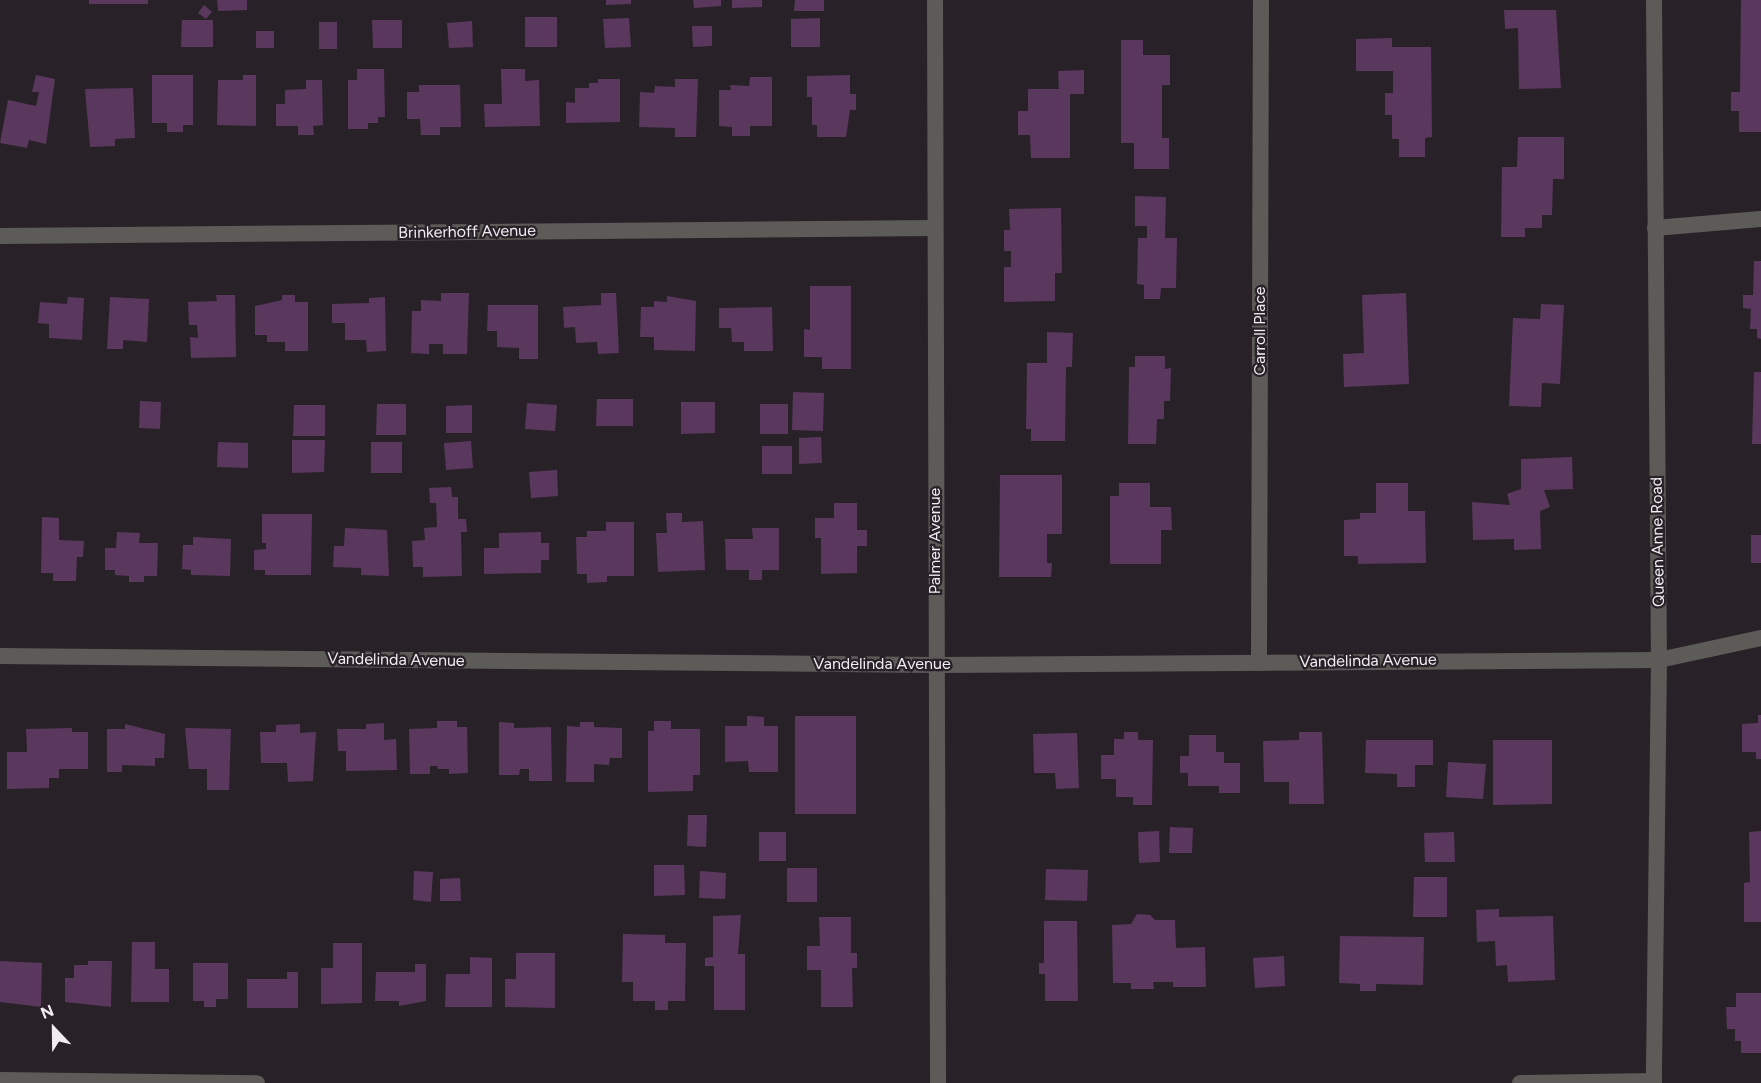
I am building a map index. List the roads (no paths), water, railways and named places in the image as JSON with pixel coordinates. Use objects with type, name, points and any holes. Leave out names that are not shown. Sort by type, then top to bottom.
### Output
[{"type":"street","name":"Palmer Avenue","points":[[935,0],[933,228],[938,1083]]},
{"type":"street","name":"Carroll Place","points":[[1259,663],[1261,0]]},
{"type":"street","name":"Queen Anne Road","points":[[1654,0],[1659,660],[1654,1082]]},
{"type":"street","points":[[1655,228],[1761,219]]},
{"type":"street","name":"Brinkerhoff Avenue","points":[[0,236],[933,228]]},
{"type":"street","name":"Vandelinda Avenue","points":[[0,656],[936,665],[1659,660],[1761,638]]},
{"type":"street","points":[[0,1080],[257,1083]]},
{"type":"street","points":[[1520,1083],[1654,1082]]}]
